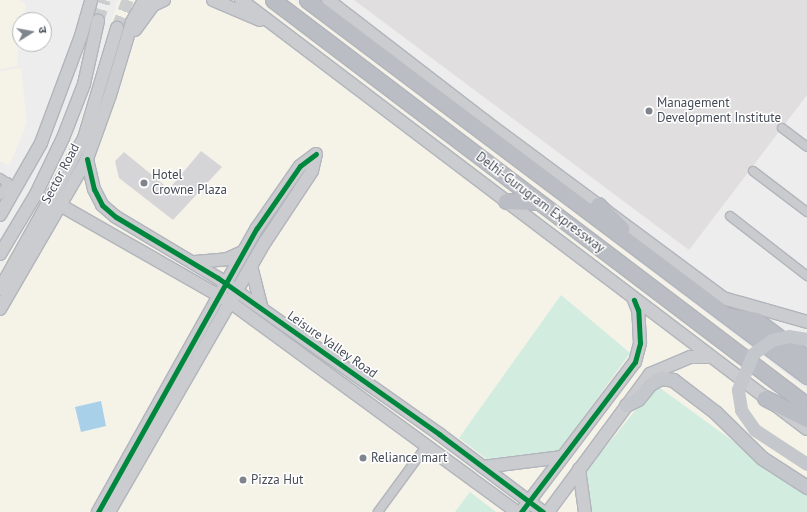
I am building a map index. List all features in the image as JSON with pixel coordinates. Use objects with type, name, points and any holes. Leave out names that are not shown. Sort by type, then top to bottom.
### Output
[{"type":"highway","name":"Delhi-Gurugram Expressway","points":[[273,0],[807,405]]},
{"type":"highway","name":"Delhi-Gurugram Expressway","points":[[307,0],[542,179],[807,376]]},
{"type":"highway","points":[[506,201],[534,199]]},
{"type":"highway","points":[[598,205],[658,265]]},
{"type":"highway","points":[[727,316],[756,320],[807,358]]},
{"type":"highway","points":[[765,398],[807,419]]},
{"type":"main road","points":[[807,339],[789,336],[772,340],[753,354],[738,390],[741,410],[755,430],[807,464]]},
{"type":"main road","points":[[626,405],[638,399],[650,384],[661,378],[673,380],[715,412],[762,458],[807,487]]},
{"type":"street","points":[[0,215],[12,185],[41,143],[81,36],[91,0]]},
{"type":"street","name":"Sector Road","points":[[0,309],[87,159],[132,22],[144,0]]},
{"type":"street","points":[[126,42],[153,5],[164,0]]},
{"type":"street","points":[[213,0],[281,28]]},
{"type":"street","points":[[241,0],[281,28],[634,300],[807,430]]},
{"type":"street","points":[[328,0],[723,298],[807,322]]},
{"type":"street","points":[[0,254],[36,194],[63,138],[84,84],[98,22]]},
{"type":"street","points":[[0,289],[84,138],[118,28]]},
{"type":"street","points":[[782,128],[807,147]]},
{"type":"street","points":[[98,512],[243,252],[300,166],[316,154],[312,171],[251,266],[108,512]]},
{"type":"street","name":"Leisure Valley Road","points":[[87,159],[94,189],[102,205],[116,217],[195,262],[226,283],[483,467],[543,512]]},
{"type":"street","points":[[753,171],[807,212]]},
{"type":"street","points":[[0,178],[12,185]]},
{"type":"street","points":[[0,195],[12,185]]},
{"type":"street","name":"Leisure Valley Road","points":[[60,205],[230,302],[517,512]]},
{"type":"street","points":[[557,216],[557,241]]},
{"type":"street","points":[[730,216],[807,276]]},
{"type":"street","points":[[195,262],[227,259],[243,252]]},
{"type":"street","points":[[251,266],[262,309]]},
{"type":"street","points":[[520,512],[635,362],[640,344],[638,310],[634,300]]},
{"type":"street","points":[[548,512],[626,405],[655,370],[690,357],[709,357]]},
{"type":"street","points":[[378,512],[427,445]]},
{"type":"street","points":[[483,467],[562,457]]},
{"type":"street","points":[[579,469],[585,512]]},
{"type":"street","points":[[550,474],[566,488]]},
{"type":"shaded area","points":[[0,0],[20,0],[26,4],[25,12],[12,12],[12,52],[18,52],[17,66],[0,69]]},
{"type":"shaded area","points":[[118,0],[294,0],[807,390],[807,512],[0,512],[0,270],[76,135]]},
{"type":"shaded area","name":"Management Development Institute","points":[[354,0],[807,0],[807,95],[689,250]]},
{"type":"shaded area","points":[[21,68],[27,123],[9,166],[0,161],[0,71]]},
{"type":"green space","points":[[561,295],[630,353],[558,453],[488,460],[459,438]]},
{"type":"green space","points":[[656,385],[807,495],[807,512],[592,512],[586,471]]},
{"type":"green space","points":[[470,492],[496,512],[455,512]]},
{"type":"water","points":[[101,401],[106,426],[81,432],[75,407]]},
{"type":"building","name":"Hotel Crowne Plaza","points":[[201,151],[222,167],[173,220],[119,178],[115,161],[124,152],[169,189]]},
{"type":"tunnel","points":[[98,21],[105,0]]},
{"type":"tunnel","points":[[117,28],[128,0]]},
{"type":"cycle path","points":[[98,512],[257,228],[300,166],[316,154]]},
{"type":"cycle path","points":[[87,159],[94,189],[102,205],[116,217],[218,278],[439,434],[543,512]]},
{"type":"cycle path","points":[[521,512],[635,362],[640,343],[638,310],[634,300]]},
{"type":"place","name":"Management Development Institute","points":[[649,111]]},
{"type":"place","name":"Hotel Crowne Plaza","points":[[144,183]]},
{"type":"place","name":"Reliance mart","points":[[363,458]]},
{"type":"place","name":"Pizza Hut","points":[[243,480]]}]
